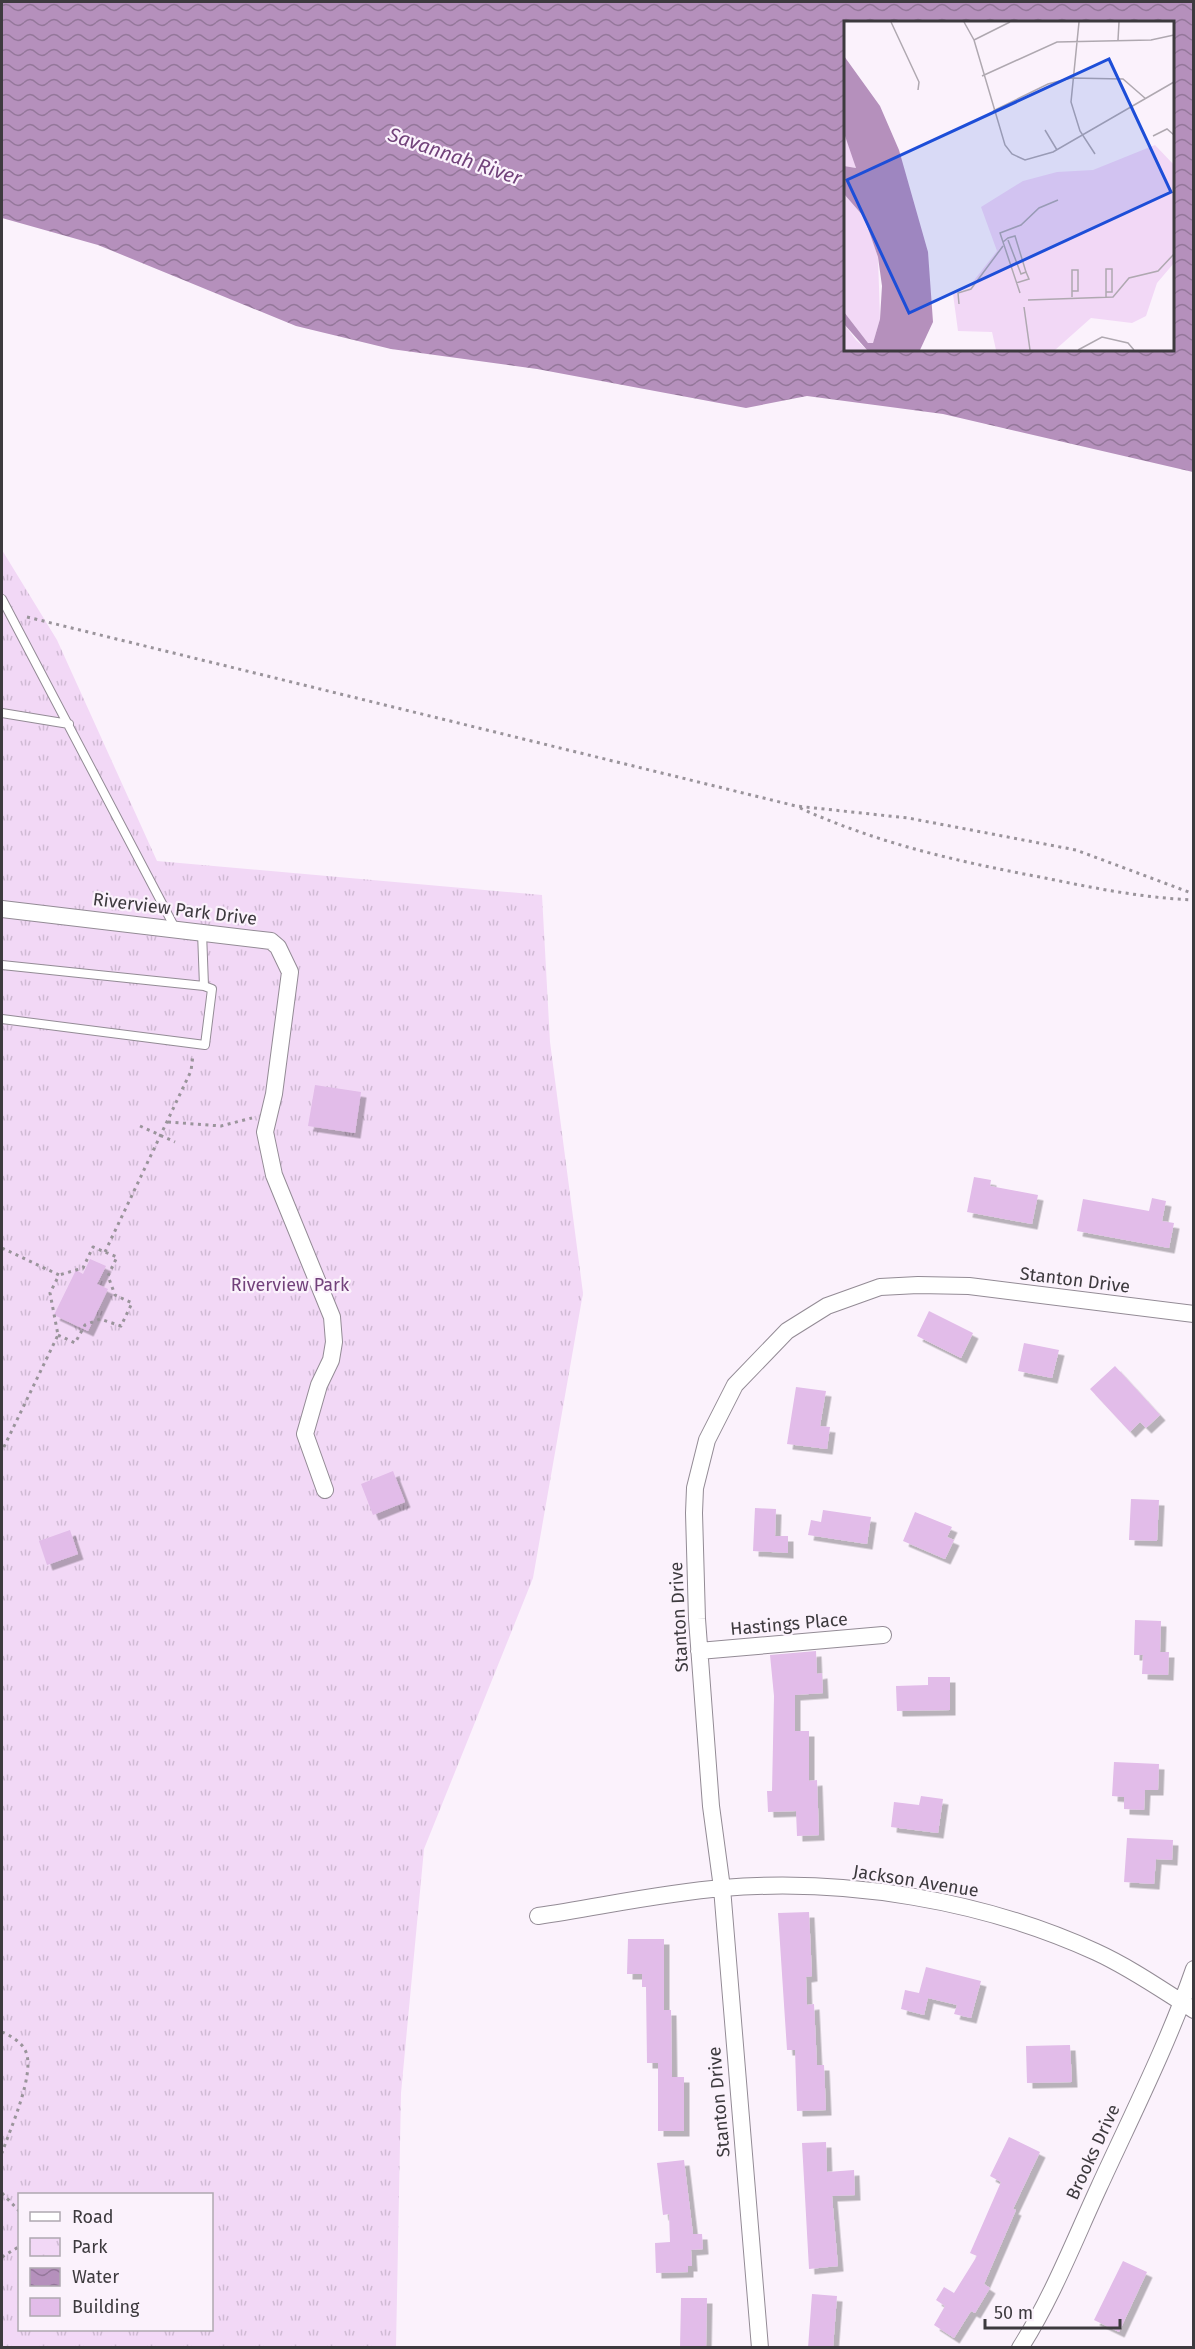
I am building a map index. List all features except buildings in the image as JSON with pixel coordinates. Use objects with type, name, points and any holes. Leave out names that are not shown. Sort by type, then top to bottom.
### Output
[{"type":"street","name":"Riverview Park Drive","points":[[2,909],[202,931],[271,941],[278,947],[290,972],[265,1132],[274,1175],[332,1317],[334,1342],[331,1360],[319,1384],[305,1434],[323,1477],[325,1490]]},
{"type":"street","name":"Stanton Drive","points":[[760,2348],[722,1888],[711,1806],[699,1651],[694,1513],[695,1488],[707,1440],[735,1385],[769,1347],[806,1317],[849,1296],[880,1287],[969,1286],[1194,1314]]},
{"type":"street","name":"Hastings Place","points":[[699,1651],[883,1635]]},
{"type":"street","name":"Jackson Avenue","points":[[538,1916],[722,1888],[866,1890],[943,1902],[1003,1917],[1097,1953],[1135,1972],[1188,2007]]},
{"type":"street","name":"Brooks Drive","points":[[1020,2348],[1032,2329],[1188,2007],[1194,1969]]},
{"type":"lane","points":[[2,599],[175,928]]},
{"type":"lane","points":[[2,713],[69,724]]},
{"type":"lane","points":[[202,931],[204,986]]},
{"type":"lane","points":[[2,965],[204,986],[212,989],[205,1045],[2,1019]]},
{"type":"path","points":[[9,612],[796,806],[908,818],[1076,850],[1194,894]]},
{"type":"path","points":[[796,806],[886,842],[946,859],[1156,899],[1194,900]]},
{"type":"path","points":[[105,1252],[191,1071]]},
{"type":"path","points":[[168,1122],[221,1126],[249,1119],[270,1109]]},
{"type":"path","points":[[140,1126],[175,1142]]},
{"type":"path","points":[[2,1248],[60,1275],[83,1268],[93,1247],[117,1257],[108,1276],[115,1295],[132,1303],[121,1326],[100,1319],[85,1325],[75,1343],[58,1335]]},
{"type":"path","points":[[2,1451],[58,1335],[50,1293],[60,1275]]},
{"type":"path","points":[[2,2032],[15,2038],[26,2050],[29,2063],[27,2077],[2,2153]]},
{"type":"path","points":[[2,2193],[18,2210]]},
{"type":"path","points":[[2,2257],[18,2247]]},
{"type":"green space","name":"Riverview Park","points":[[2,550],[57,640],[157,861],[542,895],[550,1042],[583,1293],[533,1578],[424,1849],[401,2093],[396,2347],[2,2347]]},
{"type":"water","name":"Savannah River","points":[[2,2],[1193,2],[1193,472],[943,414],[807,396],[746,408],[537,369],[391,349],[296,326],[98,245],[2,218]]}]
